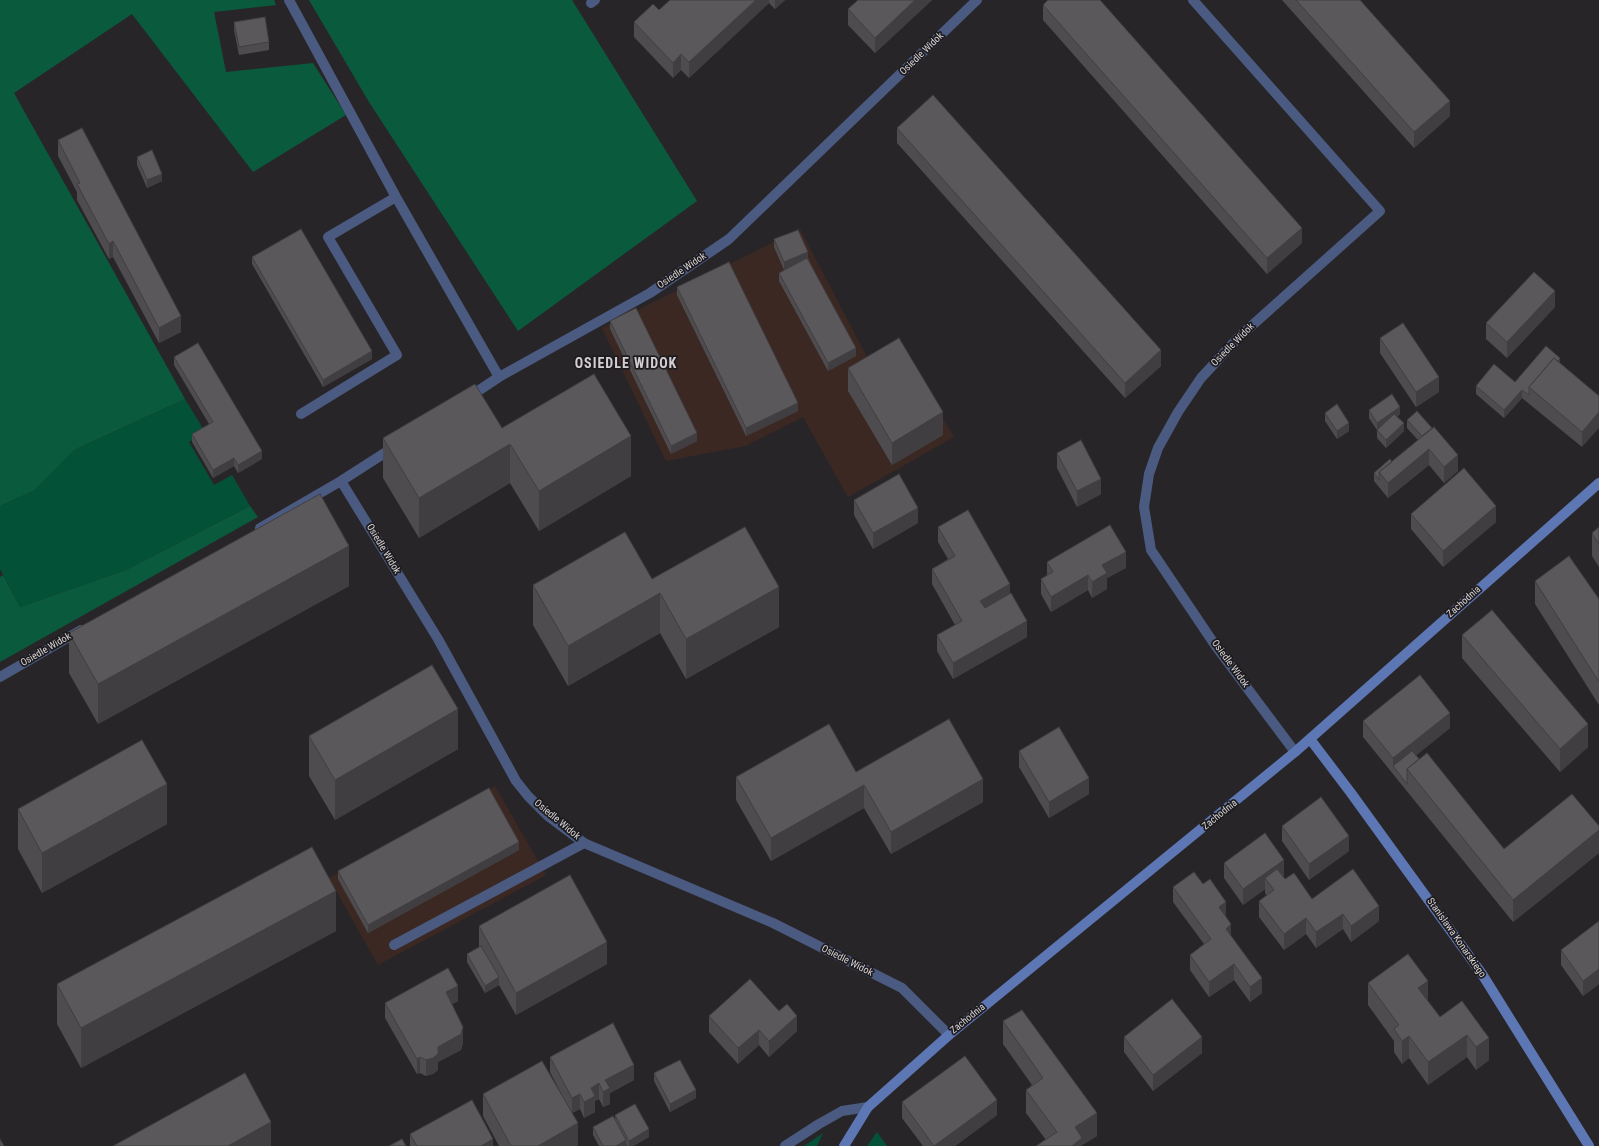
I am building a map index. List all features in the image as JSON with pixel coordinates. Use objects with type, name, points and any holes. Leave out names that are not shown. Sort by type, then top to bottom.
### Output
[{"type":"street","points":[[290,0],[396,197],[499,377]]},
{"type":"street","name":"Osiedle Widok","points":[[460,403],[499,377],[650,293],[729,239],[977,0]]},
{"type":"street","name":"Osiedle Widok","points":[[1193,0],[1380,210],[1238,338],[1201,378],[1178,412],[1158,448],[1148,481],[1144,507],[1151,550],[1216,645],[1295,752]]},
{"type":"street","points":[[301,414],[397,355],[328,237],[396,197]]},
{"type":"street","points":[[252,532],[341,481],[401,442]]},
{"type":"street","name":"Osiedle Widok","points":[[341,481],[438,639],[516,781],[528,796],[548,816],[584,843],[773,923],[902,988],[949,1035]]},
{"type":"street","name":"Zachodnia","points":[[844,1146],[868,1107],[949,1035],[1295,752],[1599,483]]},
{"type":"street","name":"Osiedle Widok","points":[[0,677],[88,626]]},
{"type":"street","name":"Stanisława Konarskiego","points":[[1310,739],[1352,793],[1482,974],[1589,1146]]},
{"type":"street","points":[[394,945],[584,843]]},
{"type":"street","points":[[785,1146],[842,1111],[868,1107]]},
{"type":"shaded area","points":[[800,229],[869,361],[900,346],[954,437],[848,497],[803,417],[745,446],[666,461],[602,328]]},
{"type":"shaded area","points":[[495,786],[546,875],[378,965],[329,878]]},
{"type":"green space","points":[[0,0],[274,0],[276,5],[214,12],[226,72],[313,63],[346,115],[253,172],[132,14],[14,93],[185,399],[74,450],[35,490],[0,506]]},
{"type":"green space","points":[[309,0],[572,0],[697,201],[518,331],[369,102]]},
{"type":"green space","points":[[185,399],[205,432],[189,442],[214,485],[232,475],[250,506],[126,570],[20,607],[0,569],[0,506],[35,490],[74,450]]},
{"type":"green space","points":[[250,506],[258,517],[0,662],[0,577],[3,575],[20,607],[126,570]]},
{"type":"green space","points":[[877,1132],[887,1146],[867,1146]]},
{"type":"green space","points":[[823,1133],[817,1146],[804,1146]]},
{"type":"building","points":[[670,0],[756,0],[689,62],[681,54],[673,63],[634,22],[653,4],[659,10]]},
{"type":"building","points":[[858,0],[915,0],[875,38],[848,9]]},
{"type":"building","points":[[1048,0],[1100,0],[1302,228],[1267,258],[1043,5]]},
{"type":"building","points":[[1296,0],[1360,0],[1450,101],[1414,132]]},
{"type":"building","points":[[265,17],[269,42],[239,47],[234,22]]},
{"type":"building","points":[[933,95],[1161,350],[1125,383],[897,128]]},
{"type":"building","points":[[82,128],[181,316],[159,328],[113,241],[109,244],[77,184],[80,183],[58,140]]},
{"type":"building","points":[[152,150],[162,174],[147,180],[137,157]]},
{"type":"building","points":[[301,229],[372,351],[323,380],[252,257]]},
{"type":"building","points":[[798,230],[808,252],[784,262],[774,239]]},
{"type":"building","points":[[807,258],[856,348],[828,363],[779,273]]},
{"type":"building","points":[[729,262],[798,403],[746,428],[677,287]]},
{"type":"building","points":[[1534,272],[1555,291],[1507,342],[1486,323]]},
{"type":"building","points":[[636,308],[697,433],[671,446],[610,321]]},
{"type":"building","points":[[1403,323],[1439,377],[1416,392],[1380,338]]},
{"type":"building","points":[[899,338],[943,412],[892,443],[848,368]]},
{"type":"building","points":[[198,343],[262,451],[238,465],[234,458],[213,470],[192,434],[213,422],[174,357]]},
{"type":"building","points":[[1546,346],[1560,358],[1558,362],[1554,358],[1529,387],[1529,395],[1522,390],[1504,410],[1476,386],[1494,364],[1515,382]]},
{"type":"building","points":[[1554,358],[1599,396],[1599,412],[1582,432],[1529,387]]},
{"type":"building","points":[[594,374],[631,436],[539,491],[510,444],[419,498],[383,438],[475,384],[502,428]]},
{"type":"building","points":[[1392,394],[1400,407],[1377,423],[1369,410]]},
{"type":"building","points":[[1337,404],[1349,423],[1337,431],[1325,413]]},
{"type":"building","points":[[1417,411],[1432,428],[1422,436],[1407,420]]},
{"type":"building","points":[[1394,414],[1404,423],[1386,440],[1377,430]]},
{"type":"building","points":[[1434,427],[1458,455],[1444,467],[1429,449],[1388,483],[1379,472]]},
{"type":"building","points":[[1081,440],[1101,479],[1077,491],[1057,453]]},
{"type":"building","points":[[1390,459],[1392,462],[1379,472],[1379,480],[1374,473]]},
{"type":"building","points":[[1464,468],[1496,506],[1443,551],[1411,514]]},
{"type":"building","points":[[899,474],[918,508],[873,533],[854,500]]},
{"type":"building","points":[[320,494],[349,546],[98,684],[69,633]]},
{"type":"building","points":[[968,510],[1010,584],[980,601],[985,608],[1011,593],[1027,621],[953,663],[937,635],[962,621],[932,569],[955,556],[938,527]]},
{"type":"building","points":[[1110,525],[1126,552],[1102,565],[1107,573],[1092,582],[1088,575],[1051,597],[1041,579],[1053,572],[1047,562]]},
{"type":"building","points":[[745,527],[779,587],[686,639],[660,593],[568,646],[533,585],[625,532],[652,579]]},
{"type":"building","points":[[1599,527],[1599,544],[1592,533]]},
{"type":"building","points":[[1569,556],[1599,599],[1599,682],[1535,581]]},
{"type":"building","points":[[1492,610],[1588,724],[1560,749],[1462,635]]},
{"type":"building","points":[[432,665],[458,709],[335,780],[309,736]]},
{"type":"building","points":[[1420,675],[1450,713],[1393,758],[1363,721]]},
{"type":"building","points":[[949,719],[983,779],[891,832],[864,785],[771,838],[736,777],[829,724],[856,772]]},
{"type":"building","points":[[1059,727],[1089,778],[1049,802],[1019,751]]},
{"type":"building","points":[[142,740],[167,784],[42,853],[18,809]]},
{"type":"building","points":[[1412,751],[1419,759],[1407,769],[1407,784],[1393,766]]},
{"type":"building","points":[[1427,753],[1504,849],[1572,794],[1599,826],[1599,830],[1513,900],[1407,769]]},
{"type":"building","points":[[489,788],[519,842],[368,925],[338,871]]},
{"type":"building","points":[[1321,797],[1349,836],[1309,864],[1282,826]]},
{"type":"building","points":[[1265,833],[1284,860],[1243,889],[1224,863]]},
{"type":"building","points":[[312,847],[336,891],[81,1028],[57,984]]},
{"type":"building","points":[[1277,869],[1285,879],[1294,873],[1312,899],[1353,869],[1379,906],[1351,926],[1343,914],[1316,932],[1306,918],[1284,934],[1259,901],[1274,890],[1265,878]]},
{"type":"building","points":[[1194,872],[1203,884],[1210,879],[1226,902],[1219,907],[1231,924],[1226,929],[1262,978],[1250,987],[1234,964],[1209,982],[1190,955],[1211,939],[1173,887]]},
{"type":"building","points":[[570,875],[607,942],[516,993],[479,926]]},
{"type":"building","points":[[1599,921],[1599,969],[1583,981],[1561,950]]},
{"type":"building","points":[[481,946],[499,977],[485,986],[467,954]]},
{"type":"building","points":[[1408,954],[1428,981],[1418,988],[1440,1017],[1462,1001],[1489,1038],[1476,1047],[1467,1035],[1428,1062],[1409,1036],[1402,1041],[1394,1029],[1399,1025],[1368,983]]},
{"type":"building","points":[[448,968],[458,986],[446,992],[463,1027],[461,1034],[438,1047],[438,1054],[433,1058],[426,1060],[420,1057],[417,1059],[385,1003]]},
{"type":"building","points":[[750,979],[779,1011],[787,1004],[797,1016],[769,1041],[759,1030],[738,1048],[709,1016]]},
{"type":"building","points":[[1172,999],[1202,1037],[1153,1075],[1124,1037]]},
{"type":"building","points":[[1022,1010],[1097,1113],[1075,1127],[1082,1138],[1072,1146],[1036,1146],[1057,1132],[1026,1090],[1043,1078],[1003,1021]]},
{"type":"building","points":[[613,1023],[634,1065],[605,1080],[610,1088],[603,1092],[599,1083],[591,1088],[595,1096],[584,1102],[580,1094],[572,1098],[550,1057]]},
{"type":"building","points":[[965,1056],[997,1100],[934,1146],[902,1102]]},
{"type":"building","points":[[680,1060],[696,1090],[670,1104],[654,1073]]},
{"type":"building","points":[[542,1061],[578,1123],[538,1146],[511,1146],[483,1094]]},
{"type":"building","points":[[245,1073],[271,1122],[228,1146],[113,1146]]},
{"type":"building","points":[[472,1100],[493,1139],[481,1146],[417,1146],[410,1134]]},
{"type":"building","points":[[635,1104],[649,1129],[629,1141],[615,1115]]},
{"type":"building","points":[[613,1116],[626,1140],[616,1146],[603,1146],[593,1127]]},
{"type":"building","points":[[0,1139],[4,1146],[0,1146]]},
{"type":"building","points":[[402,1139],[406,1146],[389,1146]]},
{"type":"district","name":"OSIEDLE WIDOK","points":[[626,364]]}]
